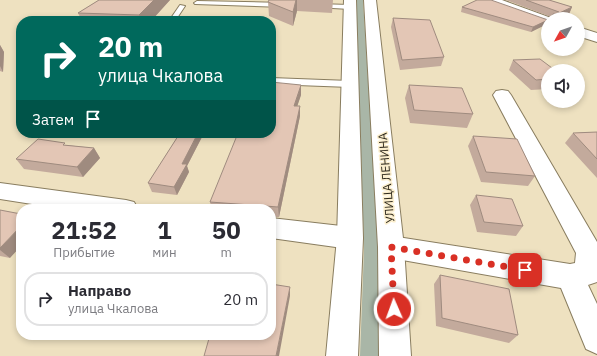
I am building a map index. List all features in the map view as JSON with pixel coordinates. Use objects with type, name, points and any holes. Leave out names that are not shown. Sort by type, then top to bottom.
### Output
[{"type":"street","name":"УЛИЦА ЛЕНИНА","points":[[370,0],[391,247],[395,356]]},
{"type":"street","points":[[491,0],[541,18]]},
{"type":"street","points":[[342,356],[350,238],[350,4]]},
{"type":"street","points":[[585,34],[597,38]]},
{"type":"street","points":[[391,247],[570,277],[589,272],[589,252],[502,95]]},
{"type":"street","points":[[0,191],[91,204]]},
{"type":"street","points":[[276,229],[350,238]]},
{"type":"street","points":[[570,277],[597,338]]},
{"type":"lane","points":[[197,3],[291,5]]},
{"type":"lane","points":[[313,6],[350,4]]},
{"type":"lane","points":[[175,16],[182,6]]},
{"type":"lane","points":[[276,81],[350,84]]},
{"type":"green space","points":[[356,0],[363,0],[379,252],[379,356],[360,356],[364,250]]},
{"type":"building","points":[[99,0],[154,0],[139,15],[78,13]]},
{"type":"building","points":[[269,0],[296,0],[293,12],[268,2]]},
{"type":"building","points":[[477,0],[491,0],[541,18],[541,23],[533,27],[462,7]]},
{"type":"building","points":[[526,0],[549,0],[572,7],[559,12]]},
{"type":"building","points":[[393,18],[430,20],[444,57],[402,60]]},
{"type":"building","points":[[540,59],[547,64],[541,64],[541,80],[536,80],[513,60]]},
{"type":"building","points":[[276,82],[301,85],[294,106],[300,106],[278,207],[276,207],[276,204],[210,202],[236,138],[276,138]]},
{"type":"building","points":[[409,85],[462,88],[473,114],[414,110]]},
{"type":"building","points":[[597,132],[597,159],[573,133]]},
{"type":"building","points":[[473,136],[517,139],[535,176],[486,172]]},
{"type":"building","points":[[177,138],[195,138],[182,164],[187,164],[174,187],[148,183]]},
{"type":"building","points":[[38,139],[65,143],[63,145],[94,148],[77,167],[16,159]]},
{"type":"building","points":[[476,195],[512,199],[523,226],[484,222]]},
{"type":"building","points":[[0,210],[16,213],[16,231],[0,248]]},
{"type":"building","points":[[440,275],[509,289],[518,335],[442,318]]},
{"type":"building","points":[[276,285],[290,287],[276,356],[204,356],[209,340],[276,340]]},
{"type":"route","points":[[394,309],[391,247],[525,270]]}]
